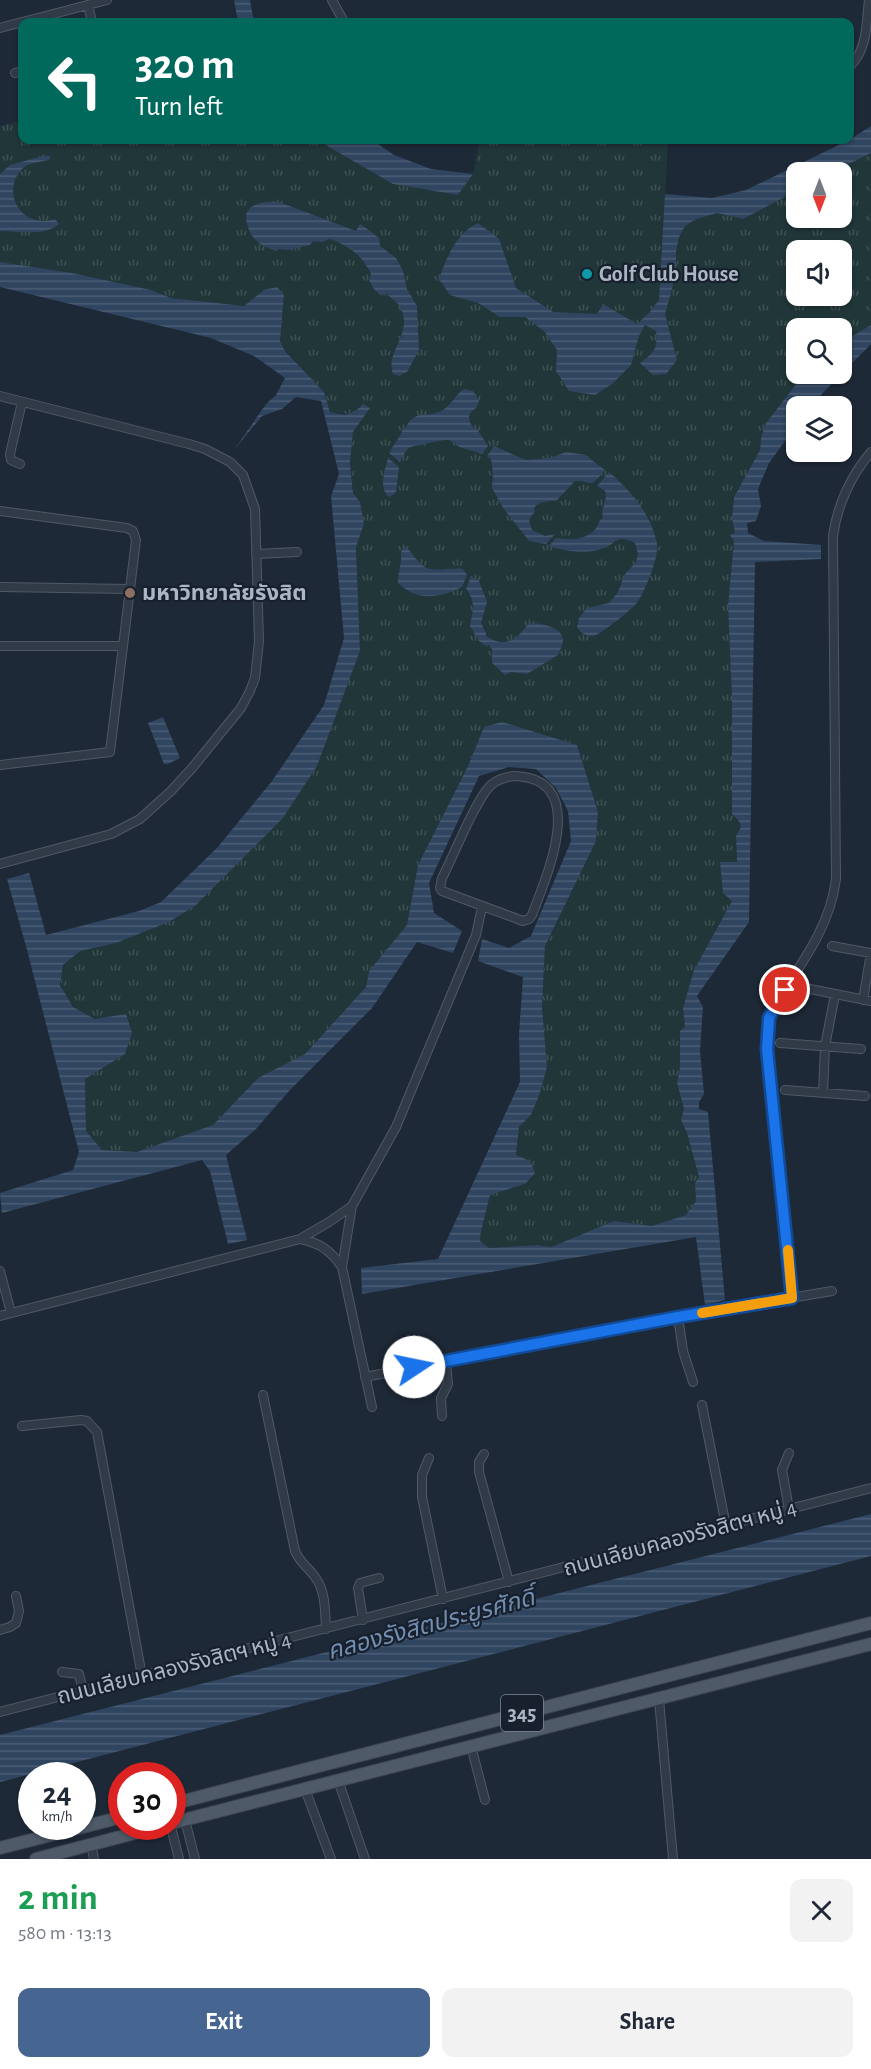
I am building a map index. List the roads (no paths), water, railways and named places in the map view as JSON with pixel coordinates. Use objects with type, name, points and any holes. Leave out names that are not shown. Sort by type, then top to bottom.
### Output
[{"type":"main road","name":"345","points":[[186,1800],[871,1623]]},
{"type":"main road","name":"345","points":[[186,1820],[871,1644]]},
{"type":"main road","points":[[0,1848],[108,1821]]},
{"type":"main road","points":[[36,1859],[57,1856],[110,1840]]},
{"type":"street","points":[[56,18],[107,0]]},
{"type":"street","points":[[332,0],[339,18]]},
{"type":"street","points":[[854,62],[860,56],[864,43],[869,0]]},
{"type":"street","points":[[88,5],[91,18]]},
{"type":"street","points":[[0,28],[18,23]]},
{"type":"street","points":[[0,396],[189,444],[205,449],[230,462],[243,476],[253,502],[256,528],[259,641],[255,678],[241,708],[171,791],[140,819],[111,834],[0,864]]},
{"type":"street","points":[[20,464],[10,460],[10,454],[22,402]]},
{"type":"street","points":[[792,1298],[767,1040],[769,1018],[772,1009],[822,930],[834,897],[836,879],[833,536],[837,514],[851,480],[871,452]]},
{"type":"street","points":[[0,511],[127,528],[135,534],[110,752],[0,765]]},
{"type":"street","points":[[256,554],[297,552]]},
{"type":"street","points":[[0,587],[130,589]]},
{"type":"street","points":[[0,646],[122,646]]},
{"type":"street","points":[[513,776],[532,778],[552,795],[558,811],[558,825],[550,868],[532,915],[523,921],[482,907],[442,891],[440,884],[487,789],[502,778],[513,776]]},
{"type":"street","points":[[372,1407],[342,1267],[352,1206],[396,1127],[476,935],[482,907]]},
{"type":"street","points":[[805,988],[867,1000],[871,953],[832,946]]},
{"type":"street","points":[[823,1092],[825,1046],[835,995]]},
{"type":"street","points":[[780,1043],[861,1049]]},
{"type":"street","points":[[785,1090],[865,1096]]},
{"type":"street","points":[[0,1316],[300,1239],[352,1206]]},
{"type":"street","points":[[300,1239],[323,1246],[342,1267]]},
{"type":"street","points":[[0,1271],[11,1313]]},
{"type":"street","points":[[365,1377],[678,1317],[832,1291]]},
{"type":"street","points":[[678,1317],[683,1351],[693,1382]]},
{"type":"street","points":[[410,1342],[414,1367]]},
{"type":"street","points":[[442,1416],[441,1398],[448,1384],[446,1361]]},
{"type":"street","points":[[263,1395],[295,1551],[299,1561],[316,1578],[322,1589],[326,1629]]},
{"type":"street","points":[[702,1405],[726,1526]]},
{"type":"street","points":[[22,1426],[81,1420],[87,1421],[97,1432],[142,1676]]},
{"type":"street","points":[[789,1453],[782,1470],[789,1509]]},
{"type":"street","points":[[484,1454],[477,1467],[509,1582]]},
{"type":"street","points":[[429,1458],[422,1475],[422,1497],[442,1599]]},
{"type":"street","name":"ถนนเลียบคลองรังสิตฯ หมู่ 4","points":[[0,1712],[871,1488]]},
{"type":"street","points":[[363,1620],[358,1588],[360,1583],[379,1578]]},
{"type":"street","points":[[0,1630],[16,1623],[19,1611],[16,1596]]},
{"type":"street","points":[[62,1672],[80,1674],[83,1691]]},
{"type":"street","points":[[659,1699],[673,1859]]},
{"type":"street","points":[[471,1746],[485,1800]]},
{"type":"street","points":[[338,1780],[365,1859]]},
{"type":"street","points":[[305,1789],[331,1859]]},
{"type":"street","points":[[186,1824],[195,1859]]},
{"type":"street","points":[[175,1840],[179,1859]]},
{"type":"street","points":[[91,1845],[94,1859]]},
{"type":"water","points":[[234,0],[250,0],[253,18],[237,18]]},
{"type":"water","points":[[871,126],[871,153],[852,162],[804,162],[841,144],[854,144],[854,137]]},
{"type":"water","points":[[324,144],[378,144],[394,155],[431,169],[473,174],[458,195],[393,184]]},
{"type":"water","points":[[50,156],[50,159],[26,166],[16,177],[13,187],[14,197],[17,206],[32,219],[43,221],[55,219],[59,224],[39,232],[0,231],[0,174],[10,165]]},
{"type":"water","points":[[786,171],[786,196],[743,219],[717,213],[694,220],[685,226],[679,237],[676,274],[665,314],[677,360],[666,374],[653,375],[640,363],[652,353],[656,346],[656,331],[645,325],[639,336],[631,365],[612,384],[595,395],[569,391],[556,371],[557,350],[544,331],[525,317],[500,317],[478,303],[450,295],[439,279],[458,239],[470,227],[478,223],[499,239],[516,288],[553,312],[597,314],[603,304],[637,324],[659,300],[665,194],[712,198],[746,190]]},
{"type":"water","points":[[279,202],[356,231],[360,224],[379,238],[380,246],[396,258],[403,271],[407,289],[417,306],[419,350],[407,372],[399,376],[393,374],[391,365],[402,332],[403,314],[398,304],[387,294],[380,295],[374,289],[369,280],[371,274],[368,268],[354,252],[330,239],[276,251],[261,244],[253,236],[247,223],[247,212],[261,203]]},
{"type":"water","points":[[0,262],[72,273],[151,290],[171,298],[244,306],[264,290],[277,287],[284,295],[280,341],[285,351],[324,392],[330,412],[348,414],[363,404],[370,408],[353,432],[350,463],[353,493],[360,502],[364,524],[356,547],[360,651],[317,766],[283,818],[196,905],[169,922],[116,943],[80,951],[63,965],[60,985],[73,1007],[95,1019],[126,1014],[132,1033],[125,1054],[85,1079],[86,1131],[102,1150],[137,1152],[213,1125],[258,1078],[305,1054],[366,987],[369,971],[407,925],[418,865],[468,766],[484,727],[502,722],[577,745],[598,812],[596,841],[545,946],[542,1007],[547,1067],[531,1115],[519,1127],[516,1155],[530,1161],[535,1173],[525,1184],[490,1195],[479,1240],[489,1248],[538,1245],[551,1247],[614,1221],[652,1226],[686,1215],[696,1201],[695,1183],[699,1177],[687,1133],[681,1120],[684,1109],[677,1083],[680,1067],[680,1031],[685,1027],[683,1008],[694,970],[732,901],[723,893],[720,862],[737,862],[736,836],[741,827],[732,814],[732,698],[728,606],[734,541],[730,535],[735,533],[732,518],[734,497],[760,450],[766,423],[786,397],[786,440],[769,463],[758,489],[761,506],[756,521],[747,523],[748,533],[764,541],[821,545],[821,559],[755,562],[749,922],[697,996],[703,1007],[700,1051],[704,1094],[699,1102],[699,1109],[708,1112],[725,1300],[705,1305],[696,1237],[362,1294],[361,1268],[438,1259],[520,1082],[519,1034],[523,977],[478,961],[482,939],[509,948],[531,936],[571,841],[568,811],[556,788],[536,769],[509,767],[479,776],[429,883],[434,913],[462,931],[453,953],[417,942],[372,1008],[289,1091],[256,1129],[226,1155],[247,1240],[228,1244],[210,1171],[202,1160],[2,1213],[0,1193],[73,1170],[79,1152],[7,879],[29,873],[46,935],[139,911],[161,902],[217,848],[272,781],[324,705],[344,638],[331,496],[339,474],[321,401],[296,397],[282,409],[262,416],[234,450],[266,404],[276,395],[285,378],[254,356],[211,338],[0,287]]},
{"type":"water","points":[[871,325],[871,344],[852,363],[852,336]]},
{"type":"water","points":[[796,384],[831,384],[820,396],[787,396]]},
{"type":"water","points":[[464,389],[473,391],[479,400],[477,407],[469,417],[472,426],[477,429],[488,446],[482,454],[448,440],[411,447],[400,462],[389,453],[403,429],[413,418],[438,413]]},
{"type":"water","points":[[494,446],[526,460],[550,458],[566,452],[585,455],[605,470],[594,482],[575,481],[556,501],[538,504],[529,520],[532,530],[545,536],[555,534],[546,544],[529,541],[503,508],[492,488],[491,459],[487,456]]},
{"type":"water","points":[[388,458],[399,467],[396,492],[389,497],[383,484]]},
{"type":"water","points":[[609,472],[625,487],[645,513],[654,533],[657,550],[651,575],[636,604],[604,630],[590,636],[578,629],[579,618],[587,608],[609,603],[618,592],[625,574],[636,562],[638,554],[635,543],[619,539],[595,551],[582,552],[549,546],[556,538],[577,539],[593,531],[603,518],[602,511],[606,499],[605,491],[597,486]]},
{"type":"water","points":[[405,546],[427,568],[463,569],[467,575],[462,587],[438,596],[421,596],[405,589],[398,583],[401,552]]},
{"type":"water","points":[[471,576],[479,581],[487,602],[481,623],[486,636],[499,642],[505,642],[515,638],[529,623],[544,625],[554,628],[562,635],[563,642],[558,655],[527,674],[511,672],[505,675],[492,663],[492,649],[489,645],[486,646],[479,641],[470,626],[473,611],[466,589]]},
{"type":"water","points":[[163,717],[180,758],[168,764],[164,764],[148,723]]},
{"type":"water","points":[[871,1514],[871,1556],[77,1762],[18,1762],[18,1777],[0,1782],[0,1735]]},
{"type":"place","name":"Golf Club House","points":[[587,274]]},
{"type":"place","name":"มหาวิทยาลัยรังสิต","points":[[130,593]]},
{"type":"water label","name":"คลองรังสิตประยูรศักดิ์","points":[[431,1625]]}]
